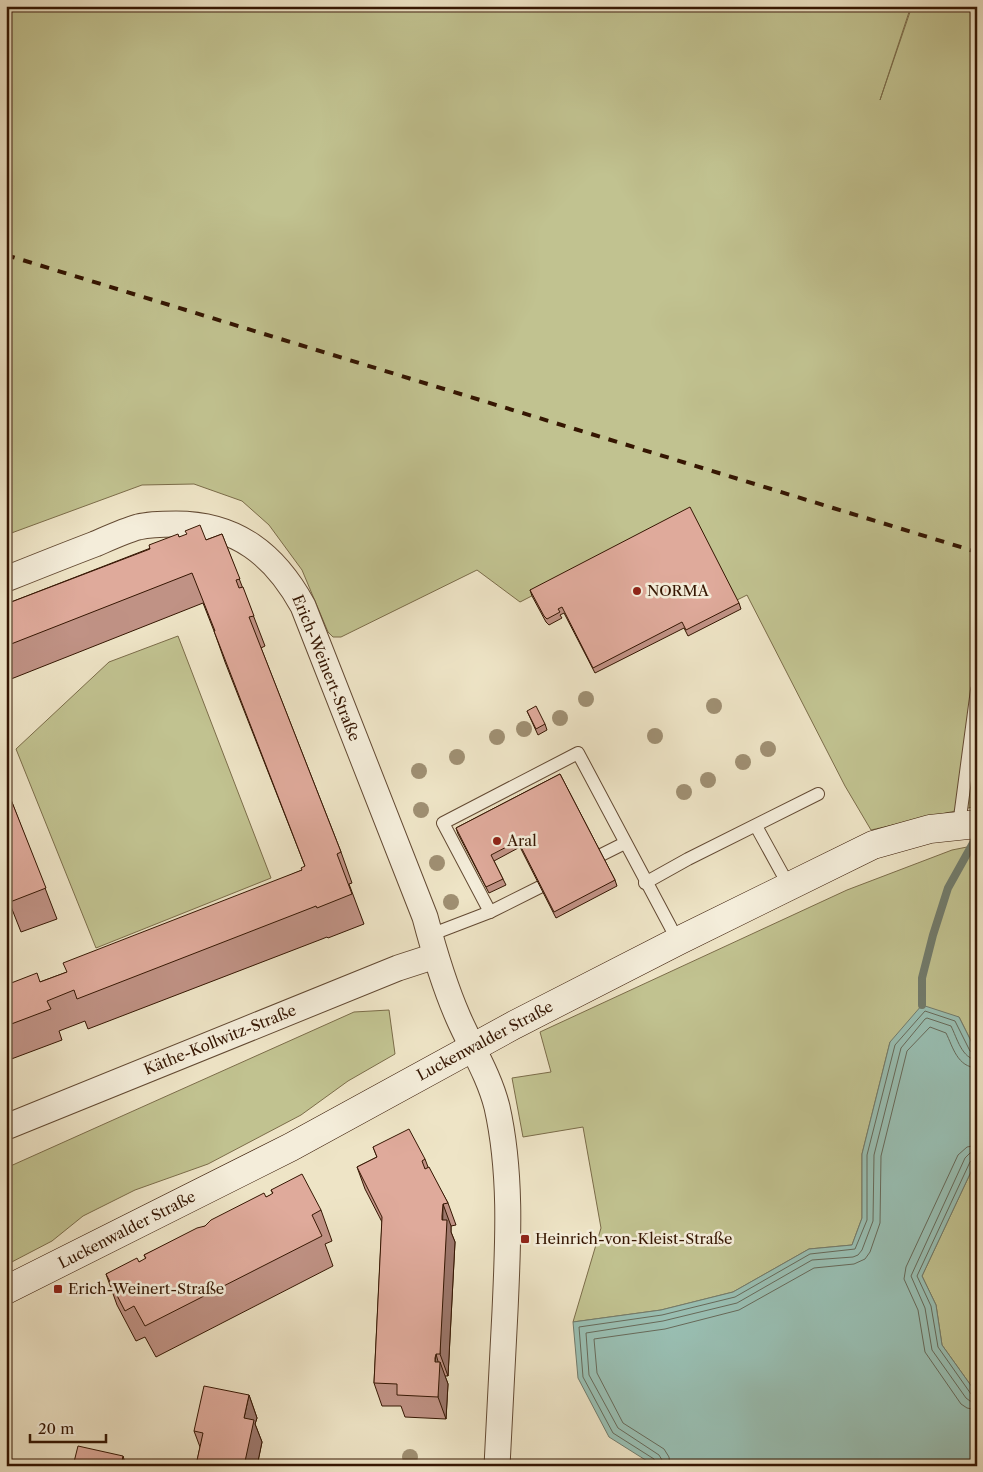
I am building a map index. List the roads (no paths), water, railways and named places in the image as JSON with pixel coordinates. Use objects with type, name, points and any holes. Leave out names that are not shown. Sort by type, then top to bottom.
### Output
[{"type":"main road","name":"Luckenwalder Straße","points":[[6,1290],[291,1147],[473,1047],[678,941],[873,845],[930,829],[967,824]]},
{"type":"street","name":"Erich-Weinert-Straße","points":[[6,578],[139,527],[168,524],[203,526],[224,531],[242,539],[257,549],[284,575],[303,606],[425,917],[432,946],[457,1016],[473,1047]]},
{"type":"street","name":"Käthe-Kollwitz-Straße","points":[[6,1127],[389,972],[432,946]]},
{"type":"street","points":[[473,1047],[492,1091],[501,1131],[505,1165],[508,1250],[500,1465]]},
{"type":"lane","points":[[967,824],[977,690]]},
{"type":"lane","points":[[490,912],[443,823],[578,753],[645,883],[678,941]]},
{"type":"lane","points":[[645,883],[688,859],[818,794]]},
{"type":"lane","points":[[756,826],[789,886]]},
{"type":"lane","points":[[601,855],[625,843]]},
{"type":"lane","points":[[432,946],[490,912],[540,886]]},
{"type":"water","points":[[922,1005],[959,1017],[977,1053],[977,1159],[922,1276],[936,1305],[942,1345],[977,1394],[977,1466],[655,1466],[609,1437],[578,1378],[573,1322],[661,1310],[733,1292],[809,1249],[852,1245],[862,1218],[862,1154],[890,1042]]},
{"type":"waterway","points":[[922,1005],[922,978],[948,888],[977,836]]},
{"type":"railway","points":[[6,255],[977,552]]},
{"type":"place","name":"NORMA","points":[[637,591]]},
{"type":"place","name":"Aral","points":[[497,841]]},
{"type":"place","name":"Heinrich-von-Kleist-Straße","points":[[525,1239]]},
{"type":"place","name":"Erich-Weinert-Straße","points":[[58,1289]]}]
